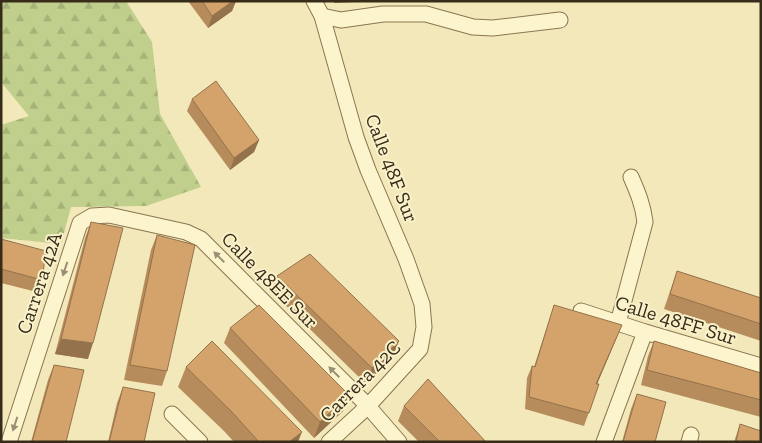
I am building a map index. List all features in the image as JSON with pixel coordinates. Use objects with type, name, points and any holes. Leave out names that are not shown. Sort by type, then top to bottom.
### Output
[{"type":"street","name":"Calle 48F Sur","points":[[314,1],[322,16],[356,137],[406,259],[422,304],[424,327],[420,349]]},
{"type":"street","points":[[322,16],[341,20],[383,14],[426,14],[473,27],[493,28],[560,20]]},
{"type":"street","points":[[618,324],[645,222],[643,207],[631,177]]},
{"type":"street","name":"Calle 48EE Sur","points":[[80,223],[92,216],[109,215],[186,232],[201,238],[368,406],[399,442]]},
{"type":"street","name":"Carrera 42A","points":[[9,442],[80,223]]},
{"type":"street","name":"Calle 48FF Sur","points":[[581,312],[761,366]]},
{"type":"street","points":[[604,442],[645,332]]},
{"type":"street","name":"Carrera 42C","points":[[328,442],[368,406],[420,349]]},
{"type":"street","points":[[172,414],[200,442]]},
{"type":"green space","points":[[1,1],[126,1],[152,42],[160,114],[201,187],[146,206],[71,207],[61,244],[1,238],[1,125],[29,116],[1,82]]},
{"type":"building","points":[[202,1],[233,1],[212,16]]},
{"type":"building","points":[[216,81],[259,140],[234,158],[192,99]]},
{"type":"building","points":[[91,222],[123,228],[93,343],[61,339]]},
{"type":"building","points":[[157,235],[195,245],[167,371],[130,365]]},
{"type":"building","points":[[1,239],[46,251],[42,280],[1,269]]},
{"type":"building","points":[[310,254],[399,341],[372,368],[277,276]]},
{"type":"building","points":[[677,271],[761,298],[761,324],[670,294]]},
{"type":"building","points":[[259,305],[349,395],[320,422],[230,328]]},
{"type":"building","points":[[554,305],[622,325],[596,384],[599,384],[589,413],[529,397],[532,366],[535,367]]},
{"type":"building","points":[[212,341],[302,432],[289,442],[259,442],[231,411],[186,367]]},
{"type":"building","points":[[654,341],[761,373],[761,400],[647,370]]},
{"type":"building","points":[[54,365],[84,370],[66,442],[32,442]]},
{"type":"building","points":[[428,379],[486,442],[440,442],[404,406]]},
{"type":"building","points":[[123,387],[155,393],[144,442],[109,442]]},
{"type":"building","points":[[637,394],[666,402],[655,442],[623,442]]},
{"type":"building","points":[[740,424],[761,431],[761,442],[736,442]]}]
